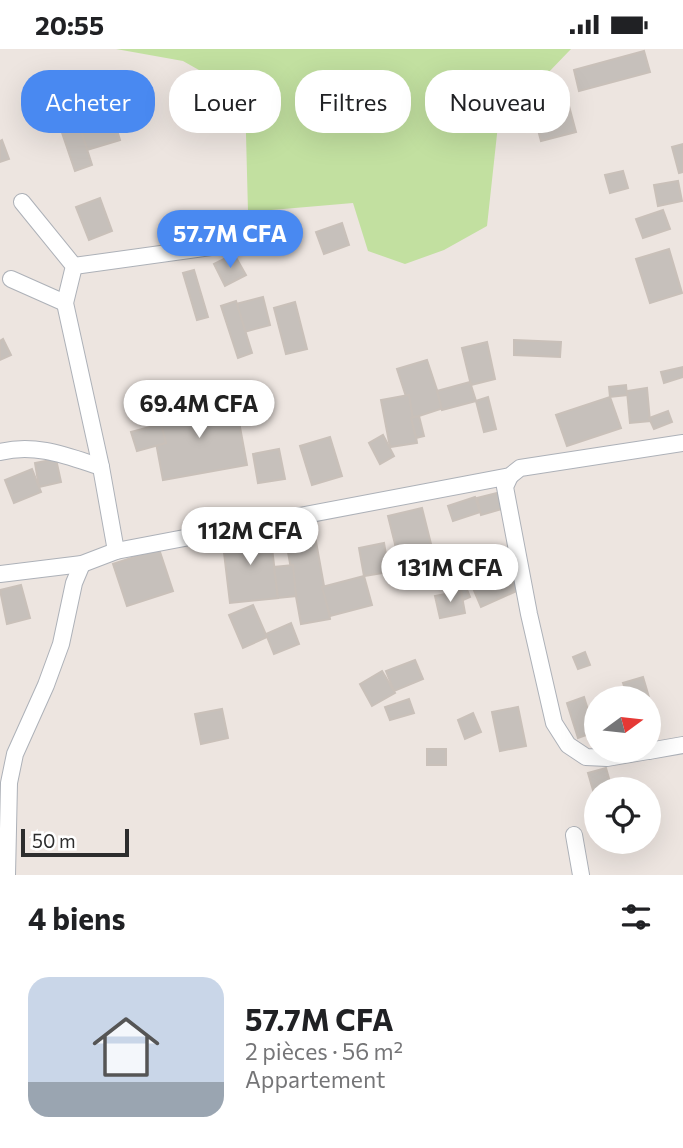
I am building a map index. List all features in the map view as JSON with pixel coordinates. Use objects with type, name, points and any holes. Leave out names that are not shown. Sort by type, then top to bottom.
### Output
[{"type":"street","points":[[22,202],[74,266]]},
{"type":"street","points":[[74,266],[233,244]]},
{"type":"street","points":[[74,266],[65,303],[101,467],[116,551]]},
{"type":"street","points":[[11,279],[65,303]]},
{"type":"street","points":[[584,756],[568,745],[554,723],[528,614],[505,487],[510,476],[520,468],[683,443]]},
{"type":"street","points":[[0,452],[44,449],[101,467]]},
{"type":"street","points":[[0,575],[82,564],[116,551],[510,476]]},
{"type":"street","points":[[6,875],[9,783],[15,754],[61,644],[74,583],[82,564]]},
{"type":"street","points":[[662,749],[683,745]]},
{"type":"street","points":[[574,835],[581,875]]},
{"type":"green space","points":[[116,49],[571,49],[551,70],[425,70],[425,133],[497,133],[487,226],[444,250],[405,264],[368,251],[353,203],[248,212],[246,133],[281,133],[281,70],[199,70],[183,61]]},
{"type":"building","points":[[644,51],[650,72],[579,91],[574,70]]},
{"type":"building","points":[[570,110],[576,132],[541,141],[539,133],[570,133]]},
{"type":"building","points":[[62,133],[82,133],[92,165],[75,171]]},
{"type":"building","points":[[82,133],[118,133],[120,140],[87,150]]},
{"type":"building","points":[[2,140],[9,159],[0,162],[0,141]]},
{"type":"building","points":[[683,144],[683,172],[679,173],[672,147]]},
{"type":"building","points":[[623,171],[628,188],[610,193],[605,175]]},
{"type":"building","points":[[678,181],[682,201],[658,206],[654,185]]},
{"type":"building","points":[[100,198],[112,231],[89,240],[76,207]]},
{"type":"building","points":[[663,210],[670,229],[643,238],[636,219]]},
{"type":"building","points":[[342,223],[349,245],[324,254],[316,232]]},
{"type":"building","points":[[669,249],[682,293],[650,303],[636,259]]},
{"type":"building","points":[[234,254],[246,275],[225,286],[214,264]]},
{"type":"building","points":[[194,270],[208,317],[197,320],[183,273]]},
{"type":"building","points":[[263,297],[270,325],[244,332],[236,304]]},
{"type":"building","points":[[236,301],[252,353],[238,358],[221,306]]},
{"type":"building","points":[[295,302],[307,349],[286,354],[274,308]]},
{"type":"building","points":[[3,339],[11,355],[0,360],[0,341]]},
{"type":"building","points":[[514,340],[561,342],[560,357],[514,355]]},
{"type":"building","points":[[487,342],[495,379],[471,385],[462,348]]},
{"type":"building","points":[[427,360],[443,408],[413,418],[397,369]]},
{"type":"building","points":[[683,367],[683,377],[664,383],[661,372]]},
{"type":"building","points":[[470,382],[476,401],[442,410],[437,391]]},
{"type":"building","points":[[626,385],[627,395],[610,397],[609,387]]},
{"type":"building","points":[[647,388],[650,421],[630,423],[627,391]]},
{"type":"building","points":[[409,395],[417,443],[390,447],[381,400]]},
{"type":"building","points":[[488,397],[496,429],[484,432],[476,401]]},
{"type":"building","points":[[610,397],[621,428],[567,446],[556,415]]},
{"type":"building","points":[[235,400],[247,465],[163,480],[151,416]]},
{"type":"building","points":[[668,411],[672,422],[654,429],[649,418]]},
{"type":"building","points":[[419,416],[424,436],[416,438],[411,418]]},
{"type":"building","points":[[161,424],[166,443],[137,451],[131,432]]},
{"type":"building","points":[[383,435],[394,456],[380,464],[369,443]]},
{"type":"building","points":[[330,437],[342,476],[312,485],[300,446]]},
{"type":"building","points":[[279,449],[285,479],[258,483],[253,454]]},
{"type":"building","points":[[56,459],[61,482],[39,487],[35,463]]},
{"type":"building","points":[[32,469],[41,492],[14,503],[5,480]]},
{"type":"building","points":[[501,492],[505,508],[481,515],[477,498]]},
{"type":"building","points":[[475,497],[480,512],[453,521],[448,506]]},
{"type":"building","points":[[422,508],[434,556],[400,564],[388,516]]},
{"type":"building","points":[[313,525],[330,619],[301,624],[284,530]]},
{"type":"building","points":[[270,531],[278,598],[230,603],[222,536]]},
{"type":"building","points":[[384,543],[389,572],[364,576],[359,548]]},
{"type":"building","points":[[159,549],[173,591],[127,606],[113,564]]},
{"type":"building","points":[[510,564],[521,589],[481,607],[470,581]]},
{"type":"building","points":[[293,565],[296,596],[278,598],[274,567]]},
{"type":"building","points":[[461,575],[470,597],[461,601],[452,579]]},
{"type":"building","points":[[364,576],[372,605],[330,616],[322,587]]},
{"type":"building","points":[[21,585],[30,618],[7,624],[0,590]]},
{"type":"building","points":[[461,591],[465,613],[440,618],[435,596]]},
{"type":"building","points":[[253,605],[267,637],[243,648],[229,615]]},
{"type":"building","points":[[291,623],[299,644],[274,654],[266,634]]},
{"type":"building","points":[[585,652],[590,665],[578,669],[573,657]]},
{"type":"building","points":[[415,660],[423,679],[394,691],[386,671]]},
{"type":"building","points":[[382,671],[395,693],[372,706],[360,684]]},
{"type":"building","points":[[643,677],[646,686],[624,686],[623,683]]},
{"type":"building","points":[[584,697],[584,736],[578,738],[567,703]]},
{"type":"building","points":[[409,699],[414,713],[390,720],[385,707]]},
{"type":"building","points":[[518,707],[526,746],[500,751],[492,712]]},
{"type":"building","points":[[222,709],[228,738],[201,744],[195,714]]},
{"type":"building","points":[[473,713],[481,732],[465,739],[458,720]]},
{"type":"building","points":[[427,749],[446,749],[446,765],[427,765]]},
{"type":"building","points":[[606,768],[609,777],[589,777],[588,773]]}]
